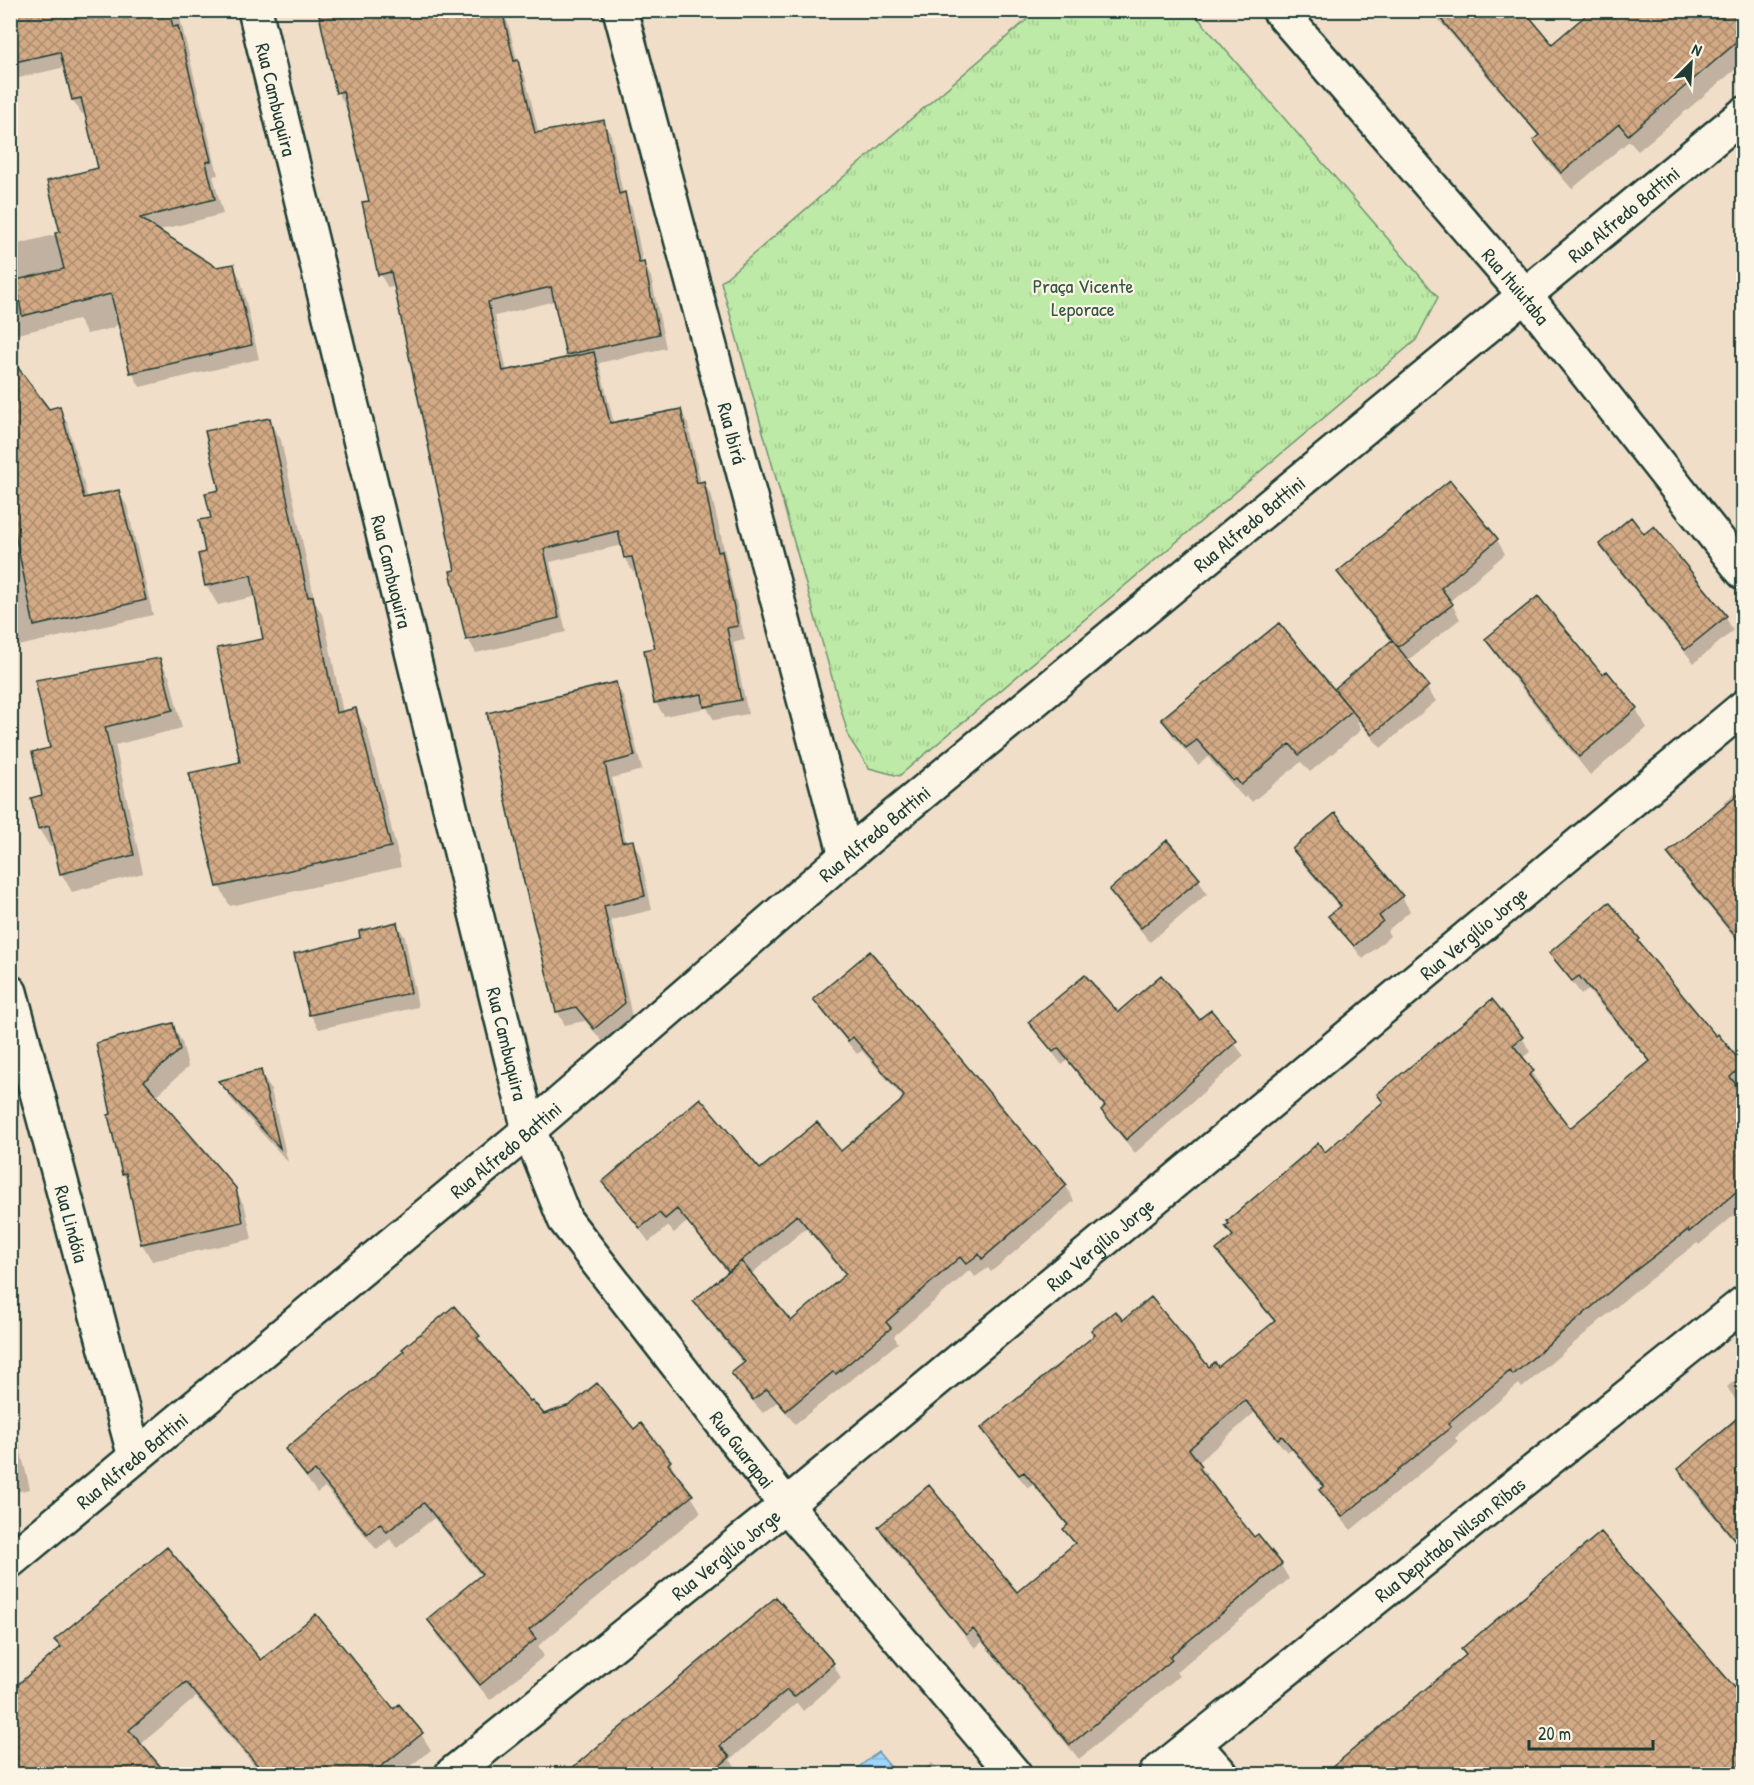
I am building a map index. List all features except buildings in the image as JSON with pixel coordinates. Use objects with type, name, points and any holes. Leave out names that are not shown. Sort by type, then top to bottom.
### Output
[{"type":"street","name":"Rua Cambuquira","points":[[255,10],[529,1130]]},
{"type":"street","name":"Rua Ibirá","points":[[620,10],[846,856]]},
{"type":"street","name":"Rua Ituiutaba","points":[[1279,10],[1525,295],[1743,573]]},
{"type":"street","name":"Rua Alfredo Battini","points":[[10,1561],[529,1130],[846,856],[1743,114]]},
{"type":"street","name":"Rua Vergílio Jorge","points":[[452,1774],[786,1504],[1743,707]]},
{"type":"street","name":"Rua Lindóia","points":[[10,992],[135,1457]]},
{"type":"street","name":"Rua Guarapai","points":[[529,1130],[565,1220],[786,1504],[1014,1774]]},
{"type":"street","name":"Rua Deputado Nilson Ribas","points":[[1156,1774],[1743,1303]]},
{"type":"street","points":[[1194,1744],[1221,1774]]},
{"type":"green space","name":"Praça Vicente Leporace","points":[[1037,11],[1192,11],[1438,297],[1416,340],[899,776],[869,768],[849,738],[721,282]]},
{"type":"water","points":[[878,1752],[894,1771],[889,1774],[850,1774]]}]
